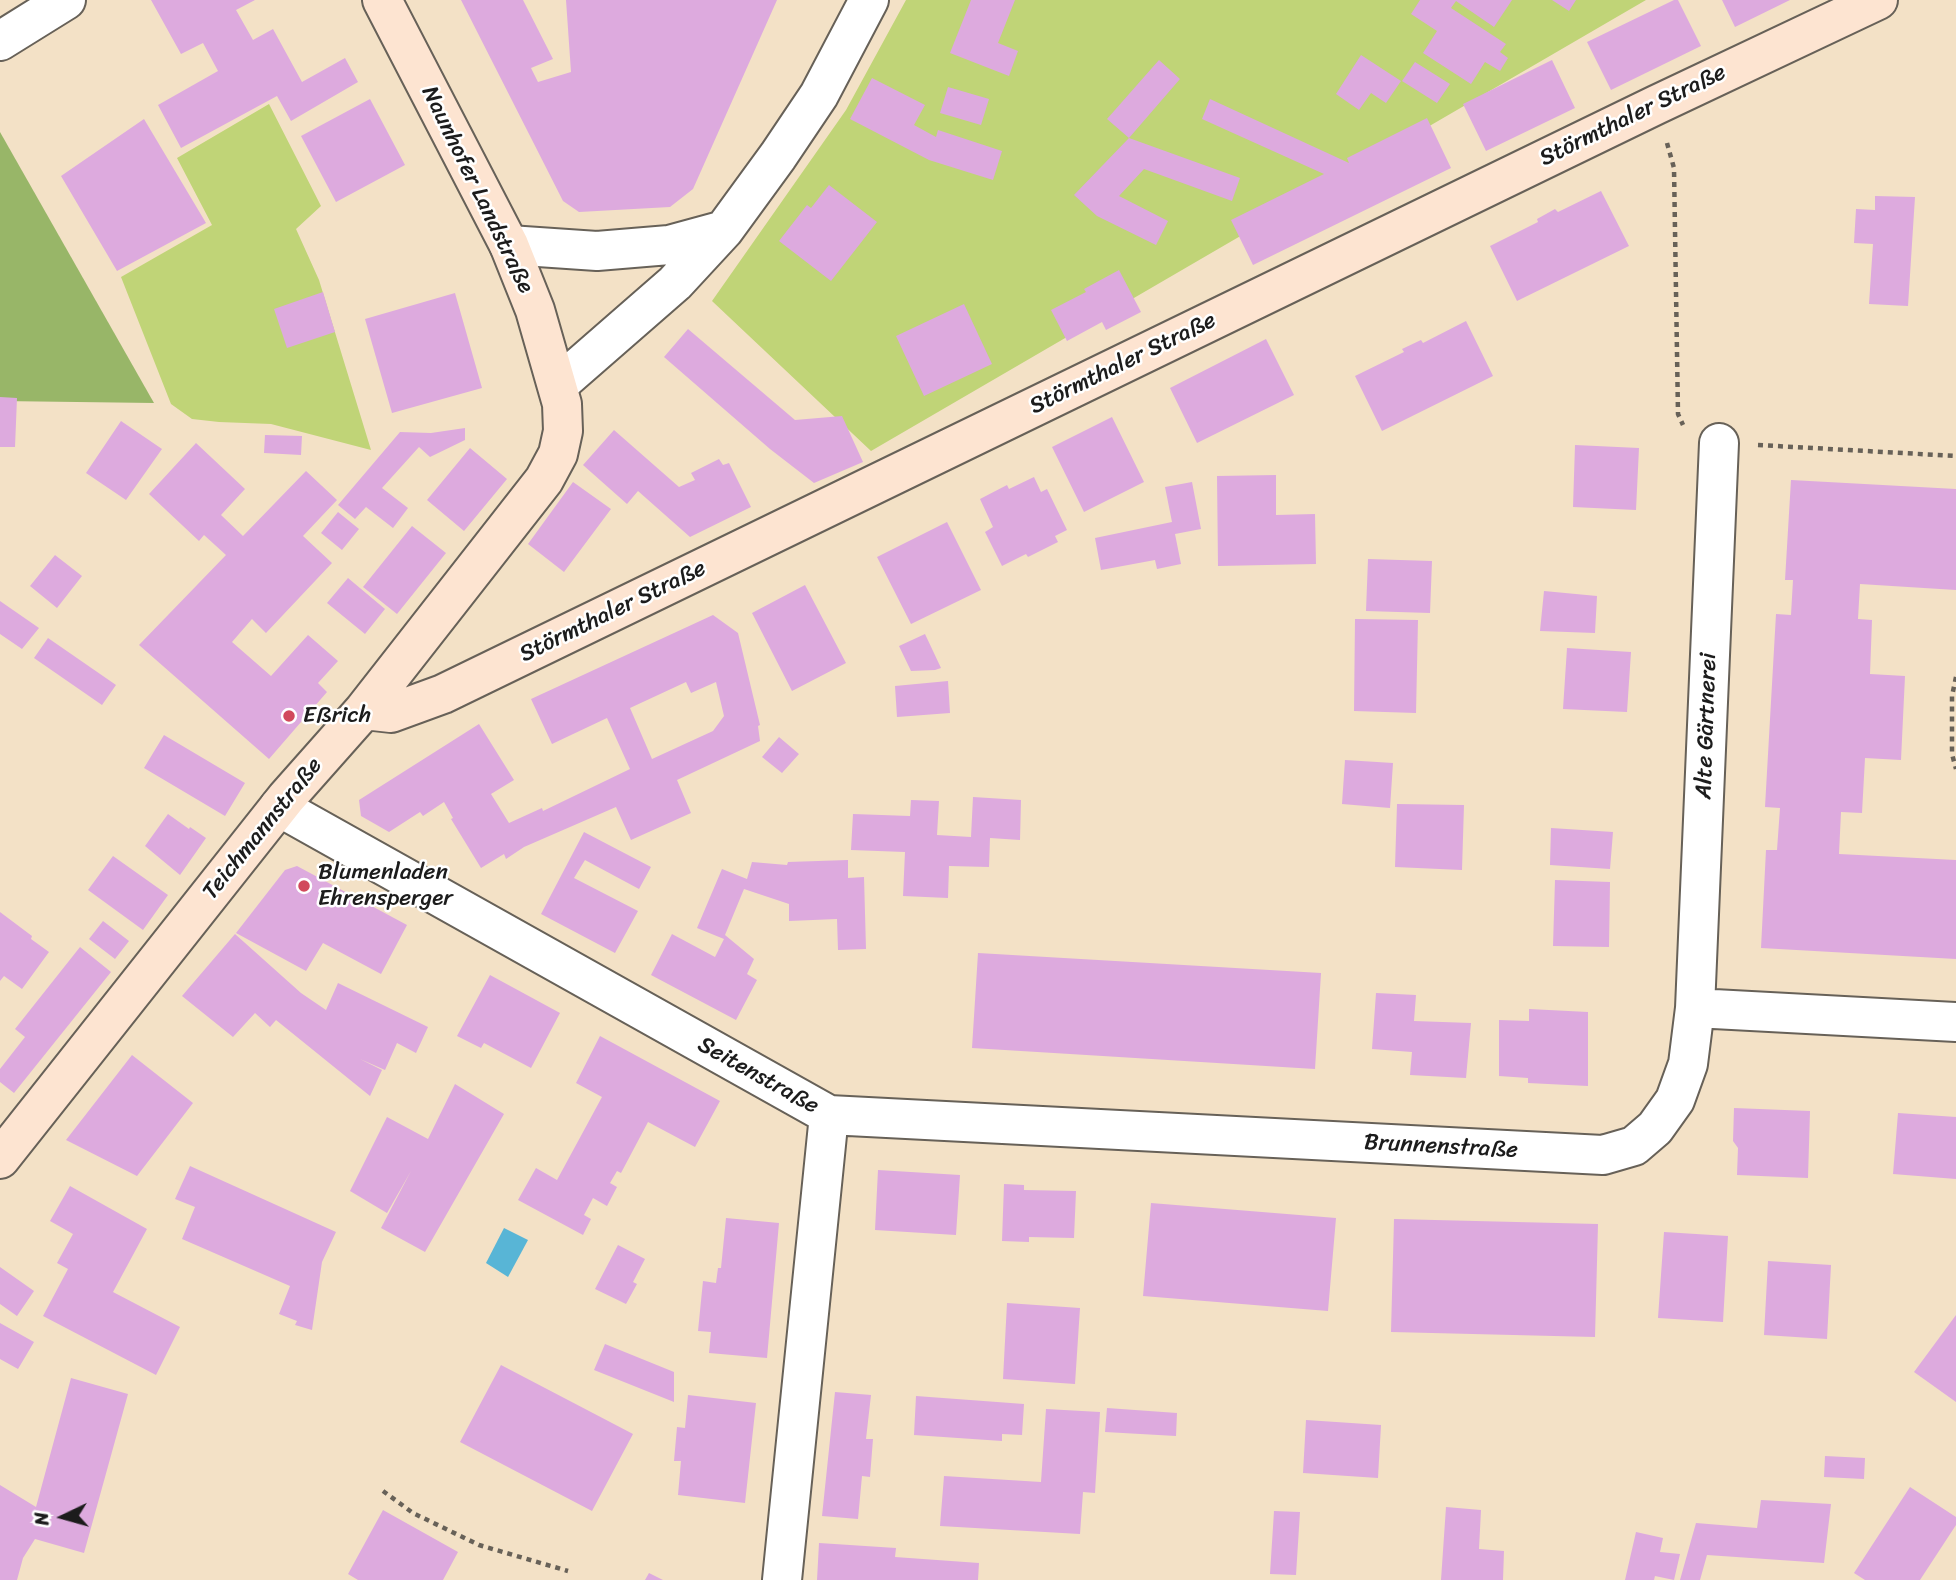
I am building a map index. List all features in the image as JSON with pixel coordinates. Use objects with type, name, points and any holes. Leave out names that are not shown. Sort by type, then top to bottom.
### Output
[{"type":"street","points":[[0,41],[66,0]]},
{"type":"street","name":"Naunhofer Landstraße","points":[[382,0],[509,245],[535,310],[558,385]]},
{"type":"street","points":[[558,385],[675,284],[724,230],[819,94],[869,0]]},
{"type":"street","name":"Störmthaler Straße","points":[[364,710],[391,713],[443,694],[1656,105],[1878,0]]},
{"type":"street","points":[[509,245],[597,251],[669,245],[724,230]]},
{"type":"street","name":"Teichmannstraße","points":[[0,1159],[279,807],[364,710],[544,480],[558,454],[563,430],[558,385]]},
{"type":"street","name":"Alte Gärtnerei","points":[[1695,1008],[1719,443]]},
{"type":"street","name":"Seitenstraße","points":[[279,807],[829,1115],[782,1580]]},
{"type":"street","points":[[1695,1008],[1956,1022]]},
{"type":"street","name":"Brunnenstraße","points":[[829,1115],[1603,1156],[1634,1146],[1655,1128],[1675,1100],[1688,1064],[1695,1008]]},
{"type":"path","points":[[1656,105],[1674,168],[1678,414],[1689,437],[1719,443],[1956,456]]},
{"type":"path","points":[[1956,677],[1952,696],[1952,754],[1956,768]]},
{"type":"path","points":[[383,1491],[413,1513],[478,1545],[568,1572]]},
{"type":"green space","points":[[906,0],[1646,0],[871,451],[712,301],[846,110]]},
{"type":"green space","points":[[269,104],[321,206],[296,229],[319,280],[371,450],[271,424],[192,419],[171,404],[121,277],[212,225],[177,158]]},
{"type":"green space","points":[[0,132],[154,403],[0,401]]},
{"type":"water","points":[[504,1228],[528,1240],[508,1277],[486,1263]]},
{"type":"building","points":[[151,0],[255,0],[236,10],[253,40],[273,29],[302,82],[345,58],[358,82],[291,121],[277,96],[181,148],[158,105],[218,71],[203,43],[181,54]]},
{"type":"building","points":[[461,0],[523,0],[553,59],[531,68],[538,82],[571,72],[566,0],[777,0],[693,189],[670,207],[579,212],[563,201]]},
{"type":"building","points":[[971,0],[1015,0],[998,43],[1018,51],[1009,76],[950,53]]},
{"type":"building","points":[[1420,0],[1512,0],[1494,27],[1456,1],[1451,8],[1506,44],[1500,52],[1508,58],[1500,71],[1485,62],[1471,84],[1423,53],[1437,31],[1411,14]]},
{"type":"building","points":[[1552,0],[1576,0],[1569,11]]},
{"type":"building","points":[[1678,0],[1701,46],[1611,90],[1587,42]]},
{"type":"building","points":[[1722,0],[1790,0],[1735,27]]},
{"type":"building","points":[[1361,55],[1401,81],[1386,103],[1371,93],[1359,110],[1336,94]]},
{"type":"building","points":[[1159,60],[1180,79],[1129,138],[1107,119]]},
{"type":"building","points":[[1552,60],[1575,108],[1486,151],[1463,104]]},
{"type":"building","points":[[1415,62],[1450,84],[1437,103],[1402,81]]},
{"type":"building","points":[[872,78],[925,105],[914,125],[936,137],[938,130],[1002,151],[993,180],[929,160],[850,119]]},
{"type":"building","points":[[948,87],[989,99],[981,125],[940,113]]},
{"type":"building","points":[[370,99],[405,165],[336,202],[301,136]]},
{"type":"building","points":[[1210,99],[1349,163],[1347,158],[1427,118],[1451,168],[1253,265],[1231,220],[1324,174],[1202,119]]},
{"type":"building","points":[[144,119],[206,223],[117,271],[61,176]]},
{"type":"building","points":[[1129,138],[1240,178],[1232,201],[1144,169],[1119,196],[1168,221],[1156,245],[1097,216],[1074,195]]},
{"type":"building","points":[[829,185],[877,222],[831,281],[779,241],[807,205],[811,208]]},
{"type":"building","points":[[1601,191],[1629,246],[1517,301],[1490,246],[1538,222],[1537,219],[1555,209],[1558,212]]},
{"type":"building","points":[[1875,196],[1915,197],[1908,306],[1869,304],[1873,244],[1854,243],[1856,209],[1875,210]]},
{"type":"building","points":[[1119,270],[1141,312],[1106,330],[1102,322],[1067,341],[1051,310],[1086,292],[1084,289]]},
{"type":"building","points":[[323,292],[335,332],[287,348],[274,309]]},
{"type":"building","points":[[455,293],[482,388],[392,413],[365,319]]},
{"type":"building","points":[[964,304],[992,364],[924,396],[896,336]]},
{"type":"building","points":[[1466,321],[1493,376],[1382,431],[1355,376],[1404,352],[1402,349],[1421,340],[1423,343]]},
{"type":"building","points":[[688,329],[795,420],[842,416],[863,462],[814,483],[770,449],[664,357]]},
{"type":"building","points":[[1266,339],[1294,395],[1197,443],[1170,388]]},
{"type":"building","points":[[0,397],[17,398],[15,447],[0,447]]},
{"type":"building","points":[[1112,417],[1144,482],[1084,512],[1052,447]]},
{"type":"building","points":[[121,421],[162,449],[126,500],[86,473]]},
{"type":"building","points":[[465,428],[465,440],[430,457],[419,447],[382,488],[408,508],[393,528],[366,507],[355,519],[338,505],[400,432],[431,433]]},
{"type":"building","points":[[614,430],[679,487],[695,480],[691,473],[719,459],[723,465],[729,463],[751,507],[690,537],[638,491],[627,504],[583,465]]},
{"type":"building","points":[[265,435],[302,436],[301,455],[264,453]]},
{"type":"building","points":[[196,443],[245,489],[221,515],[243,536],[306,471],[337,500],[303,536],[332,563],[266,633],[252,619],[232,642],[271,676],[308,635],[338,661],[318,683],[327,692],[269,759],[139,645],[226,555],[204,535],[199,541],[149,494]]},
{"type":"building","points":[[1575,445],[1639,448],[1636,510],[1573,507]]},
{"type":"building","points":[[470,448],[507,479],[464,531],[427,500]]},
{"type":"building","points":[[1276,475],[1276,515],[1315,514],[1316,564],[1218,566],[1217,476]]},
{"type":"building","points":[[1034,477],[1041,492],[1047,489],[1067,530],[1055,536],[1058,542],[1002,566],[985,532],[993,527],[980,499],[1007,485],[1009,489]]},
{"type":"building","points":[[1791,480],[1956,489],[1956,590],[1860,584],[1858,619],[1872,620],[1870,674],[1905,676],[1901,760],[1865,758],[1862,813],[1841,812],[1839,854],[1956,860],[1956,959],[1761,948],[1766,850],[1777,850],[1780,808],[1765,807],[1776,614],[1791,615],[1793,580],[1785,580]]},
{"type":"building","points":[[573,482],[611,509],[564,572],[528,544]]},
{"type":"building","points":[[1192,482],[1201,529],[1175,534],[1181,564],[1157,569],[1155,560],[1101,570],[1095,538],[1172,522],[1165,487]]},
{"type":"building","points":[[338,512],[359,529],[342,550],[321,533]]},
{"type":"building","points":[[947,522],[981,590],[911,624],[877,557]]},
{"type":"building","points":[[412,526],[446,553],[397,614],[363,587]]},
{"type":"building","points":[[55,555],[82,576],[57,608],[30,586]]},
{"type":"building","points":[[1368,559],[1432,561],[1430,613],[1366,611]]},
{"type":"building","points":[[348,578],[385,609],[365,634],[327,603]]},
{"type":"building","points":[[805,585],[846,663],[792,691],[752,613]]},
{"type":"building","points":[[1544,591],[1597,596],[1595,633],[1540,631]]},
{"type":"building","points":[[0,601],[39,628],[22,649],[0,634]]},
{"type":"building","points":[[713,615],[738,633],[760,725],[760,741],[677,780],[691,813],[631,840],[616,807],[524,847],[506,859],[504,854],[481,868],[451,819],[453,818],[444,802],[423,816],[420,812],[389,832],[361,816],[359,800],[479,724],[514,780],[491,794],[509,823],[542,808],[543,811],[630,769],[607,718],[552,744],[531,699]],"holes":[[[686,682],[691,693],[716,682],[724,716],[713,731],[652,759],[630,708]]]},
{"type":"building","points":[[1355,619],[1418,620],[1416,713],[1354,711]]},
{"type":"building","points":[[925,634],[941,668],[911,671],[899,646]]},
{"type":"building","points":[[48,638],[116,685],[102,705],[34,658]]},
{"type":"building","points":[[1567,648],[1631,652],[1627,712],[1563,709]]},
{"type":"building","points":[[948,681],[950,713],[897,717],[895,686]]},
{"type":"building","points":[[164,735],[245,783],[225,816],[144,768]]},
{"type":"building","points":[[779,737],[799,754],[782,773],[762,757]]},
{"type":"building","points":[[1345,760],[1393,763],[1390,808],[1342,804]]},
{"type":"building","points":[[973,797],[1021,800],[1020,840],[990,838],[989,867],[949,866],[948,898],[903,896],[905,852],[851,850],[853,814],[910,816],[911,800],[939,801],[937,835],[971,837]]},
{"type":"building","points":[[1397,804],[1464,805],[1462,870],[1395,867]]},
{"type":"building","points":[[168,814],[206,838],[180,875],[145,846]]},
{"type":"building","points":[[1551,828],[1613,832],[1610,869],[1550,865]]},
{"type":"building","points":[[584,832],[651,867],[639,889],[585,860],[574,878],[638,911],[615,953],[541,914]]},
{"type":"building","points":[[113,856],[168,895],[143,930],[88,890]]},
{"type":"building","points":[[848,860],[848,878],[864,877],[866,949],[838,950],[837,919],[789,921],[789,904],[744,889],[725,935],[754,959],[747,974],[757,980],[736,1020],[651,975],[672,934],[715,957],[724,939],[697,928],[722,869],[747,879],[752,862],[787,865],[788,862]]},
{"type":"building","points":[[297,866],[407,925],[381,974],[323,943],[306,971],[236,933],[285,870]]},
{"type":"building","points":[[1555,880],[1610,882],[1609,947],[1553,946]]},
{"type":"building","points":[[0,912],[49,952],[22,989],[4,976],[0,981]]},
{"type":"building","points":[[103,921],[129,941],[115,959],[89,939]]},
{"type":"building","points":[[235,934],[301,993],[326,1010],[338,983],[428,1027],[416,1053],[397,1043],[385,1070],[360,1059],[382,1070],[370,1096],[276,1020],[270,1027],[255,1013],[233,1037],[182,996]]},
{"type":"building","points":[[80,947],[111,972],[14,1093],[0,1082],[0,1069],[25,1037],[15,1029]]},
{"type":"building","points":[[978,953],[1321,973],[1315,1069],[972,1048]]},
{"type":"building","points":[[490,975],[560,1013],[531,1068],[484,1043],[481,1048],[457,1036]]},
{"type":"building","points":[[1376,993],[1416,995],[1414,1021],[1471,1023],[1466,1078],[1410,1075],[1412,1052],[1372,1049]]},
{"type":"building","points":[[1529,1009],[1588,1012],[1588,1086],[1528,1083],[1528,1078],[1499,1076],[1499,1020],[1529,1021]]},
{"type":"building","points":[[600,1036],[720,1101],[695,1147],[648,1122],[621,1173],[617,1171],[610,1183],[617,1187],[607,1206],[593,1198],[584,1215],[591,1219],[583,1235],[518,1200],[536,1168],[557,1180],[602,1097],[576,1083]]},
{"type":"building","points":[[132,1055],[193,1103],[137,1176],[66,1140]]},
{"type":"building","points":[[455,1084],[504,1114],[425,1252],[381,1228],[411,1171],[387,1213],[350,1191],[387,1117],[428,1139]]},
{"type":"building","points":[[1734,1108],[1810,1111],[1808,1178],[1737,1175],[1738,1148],[1733,1141]]},
{"type":"building","points":[[1898,1113],[1956,1117],[1956,1179],[1893,1174]]},
{"type":"building","points":[[190,1166],[336,1232],[322,1262],[312,1330],[295,1325],[297,1321],[279,1314],[290,1286],[182,1239],[195,1207],[175,1199]]},
{"type":"building","points":[[878,1170],[960,1175],[956,1235],[875,1230]]},
{"type":"building","points":[[1004,1184],[1024,1185],[1024,1190],[1076,1191],[1074,1238],[1029,1237],[1029,1242],[1002,1241]]},
{"type":"building","points":[[70,1186],[147,1229],[113,1292],[180,1327],[156,1375],[43,1316],[68,1269],[57,1263],[73,1234],[50,1221]]},
{"type":"building","points":[[1151,1203],[1336,1218],[1328,1311],[1143,1296]]},
{"type":"building","points":[[726,1218],[779,1223],[767,1358],[709,1353],[711,1332],[698,1331],[703,1281],[716,1283],[718,1268],[721,1268]]},
{"type":"building","points":[[1394,1219],[1598,1224],[1595,1337],[1391,1332]]},
{"type":"building","points":[[1664,1232],[1728,1236],[1723,1322],[1658,1318]]},
{"type":"building","points":[[618,1245],[645,1259],[633,1282],[637,1284],[626,1304],[595,1289]]},
{"type":"building","points":[[1768,1261],[1831,1265],[1827,1339],[1764,1335]]},
{"type":"building","points":[[0,1267],[34,1291],[17,1316],[0,1304]]},
{"type":"building","points":[[1007,1303],[1080,1308],[1075,1384],[1003,1379]]},
{"type":"building","points":[[1956,1315],[1956,1402],[1914,1372]]},
{"type":"building","points":[[0,1323],[34,1342],[18,1369],[0,1359]]},
{"type":"building","points":[[605,1344],[674,1372],[674,1402],[594,1370]]},
{"type":"building","points":[[501,1365],[633,1434],[592,1511],[460,1442]]},
{"type":"building","points":[[71,1378],[128,1394],[84,1553],[35,1539],[23,1558],[17,1580],[0,1580],[0,1485],[36,1507]]},
{"type":"building","points":[[835,1392],[871,1395],[866,1439],[873,1439],[870,1477],[862,1476],[858,1519],[822,1516]]},
{"type":"building","points":[[688,1395],[756,1403],[745,1503],[678,1495],[681,1461],[674,1461],[677,1427],[685,1428]]},
{"type":"building","points":[[916,1396],[1024,1404],[1022,1435],[1002,1434],[1002,1441],[914,1435]]},
{"type":"building","points":[[1107,1408],[1177,1413],[1176,1436],[1105,1432]]},
{"type":"building","points":[[1046,1409],[1100,1412],[1095,1493],[1083,1492],[1080,1534],[940,1526],[944,1476],[1041,1482]]},
{"type":"building","points":[[1306,1420],[1381,1425],[1378,1478],[1303,1473]]},
{"type":"building","points":[[1825,1456],[1865,1458],[1864,1479],[1824,1477]]},
{"type":"building","points":[[1910,1487],[1956,1517],[1956,1525],[1920,1580],[1865,1580],[1854,1573]]},
{"type":"building","points":[[1761,1500],[1831,1504],[1824,1563],[1707,1555],[1700,1580],[1680,1580],[1696,1523],[1757,1528]]},
{"type":"building","points":[[1446,1507],[1481,1510],[1479,1549],[1504,1551],[1503,1580],[1441,1580]]},
{"type":"building","points":[[383,1510],[458,1552],[443,1580],[358,1580],[348,1574]]},
{"type":"building","points":[[1274,1511],[1300,1512],[1296,1575],[1270,1574]]},
{"type":"building","points":[[1636,1532],[1663,1538],[1660,1552],[1680,1554],[1674,1580],[1655,1576],[1654,1580],[1625,1580]]},
{"type":"building","points":[[819,1543],[896,1548],[895,1557],[979,1563],[978,1580],[817,1580]]},
{"type":"building","points":[[649,1573],[663,1580],[645,1580]]},
{"type":"place","name":"Eßrich","points":[[289,716]]},
{"type":"place","name":"Blumenladen Ehrensperger","points":[[304,886]]}]
